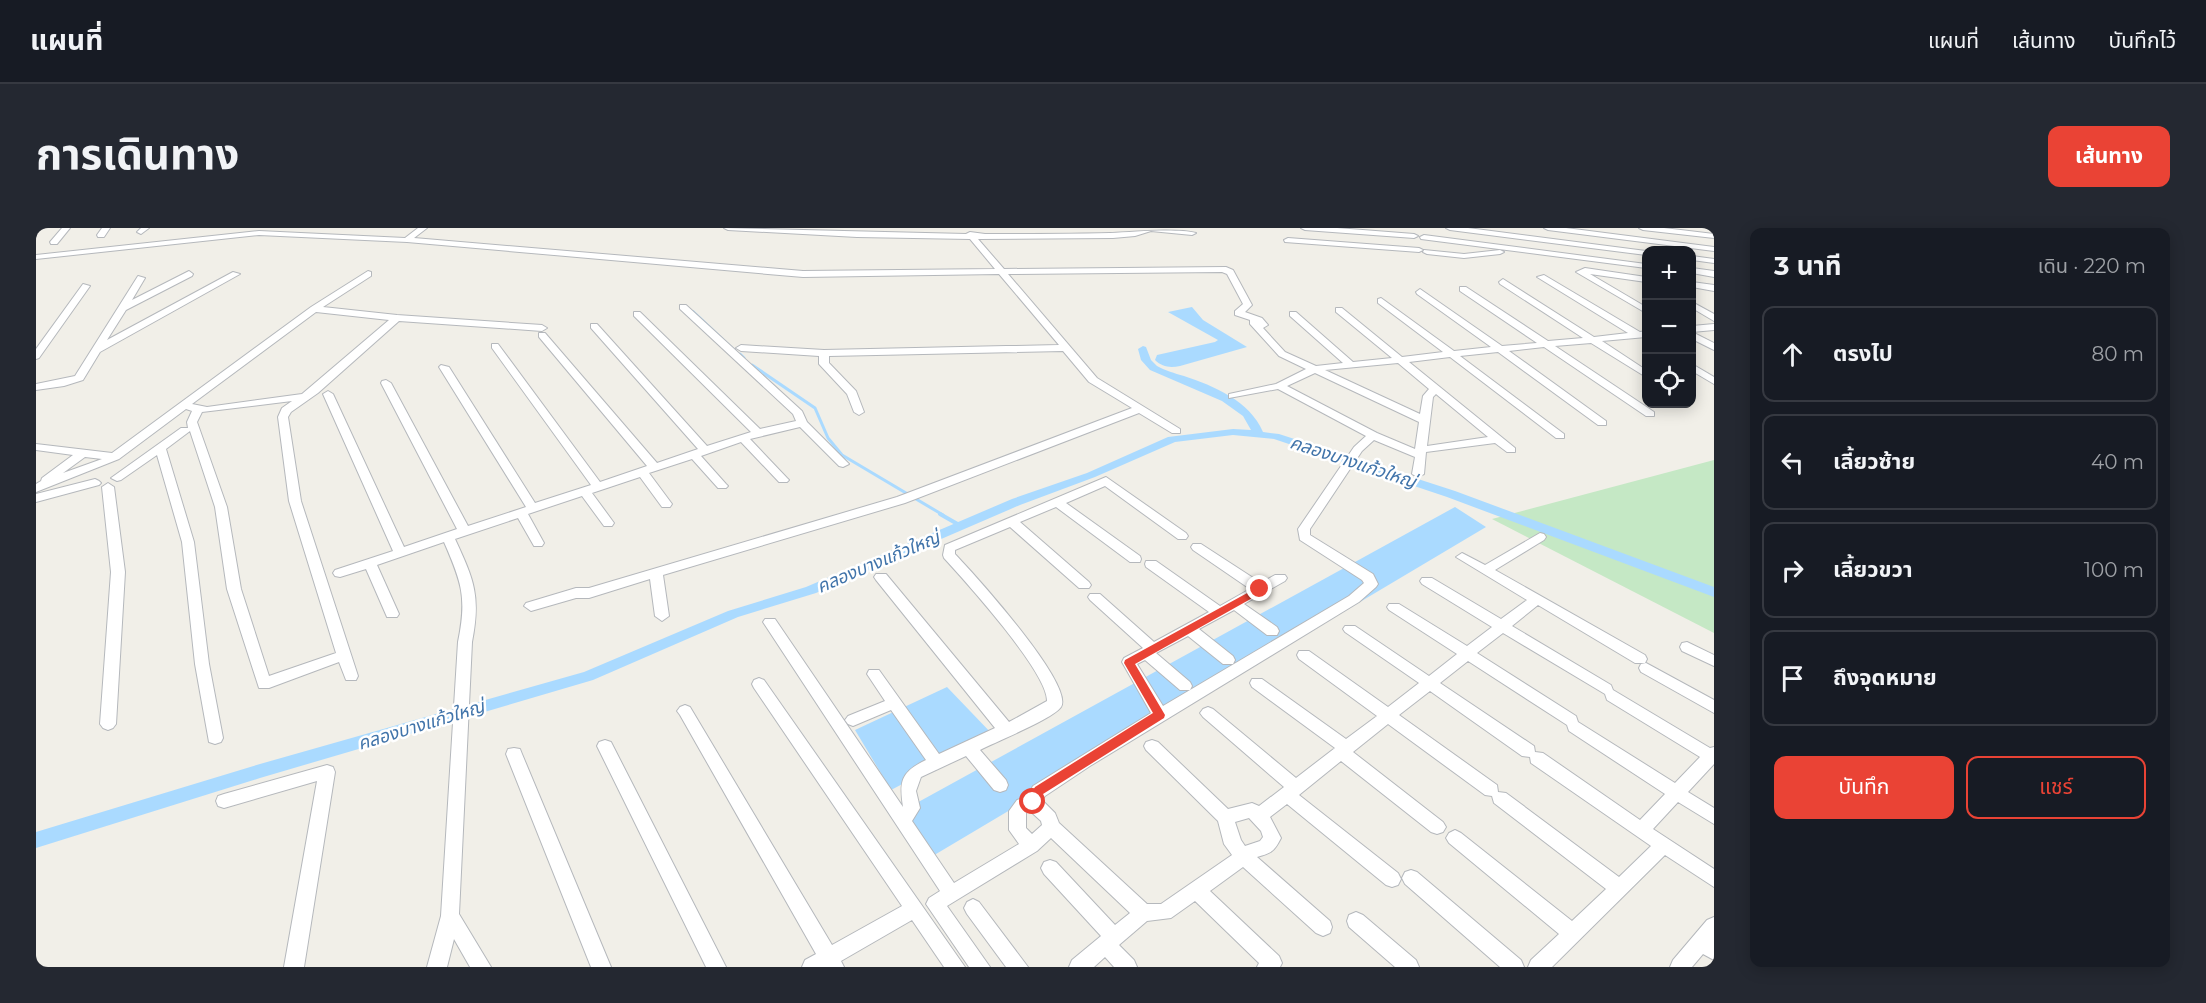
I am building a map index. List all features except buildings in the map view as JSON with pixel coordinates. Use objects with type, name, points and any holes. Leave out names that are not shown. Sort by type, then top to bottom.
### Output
[{"type":"street","points":[[54,242],[66,228]]},
{"type":"street","points":[[407,240],[423,228]]},
{"type":"street","points":[[728,228],[972,237],[1123,234],[1152,229],[1192,233]]},
{"type":"street","points":[[966,228],[1094,380],[1176,431]]},
{"type":"street","points":[[1305,228],[1414,236]]},
{"type":"street","points":[[1450,228],[1642,252]]},
{"type":"street","points":[[1548,228],[1714,249]]},
{"type":"street","points":[[1643,228],[1714,236]]},
{"type":"street","points":[[1334,229],[1339,244]]},
{"type":"street","points":[[36,256],[259,233],[407,240],[803,274],[1223,269],[1230,272],[1248,304],[1238,313],[1259,320],[1258,324],[1282,354],[1424,420]]},
{"type":"street","points":[[1514,249],[1515,236]]},
{"type":"street","points":[[1424,237],[1642,265]]},
{"type":"street","points":[[1288,240],[1464,256],[1514,249]]},
{"type":"street","points":[[1444,254],[1448,265]]},
{"type":"street","points":[[1696,259],[1714,261]]},
{"type":"street","points":[[1642,278],[1583,272],[1642,307]]},
{"type":"street","points":[[1696,272],[1714,274]]},
{"type":"street","points":[[121,309],[189,274]]},
{"type":"street","points":[[94,351],[237,274]]},
{"type":"street","points":[[36,488],[95,468],[115,457],[314,309],[368,274]]},
{"type":"street","points":[[1541,277],[1642,335]]},
{"type":"street","points":[[36,387],[64,383],[79,378],[141,278]]},
{"type":"street","points":[[1503,282],[1642,371]]},
{"type":"street","points":[[1696,285],[1714,288]]},
{"type":"street","points":[[36,356],[86,286]]},
{"type":"street","points":[[1702,286],[1710,298]]},
{"type":"street","points":[[1463,289],[1650,414]]},
{"type":"street","points":[[1420,292],[1602,423]]},
{"type":"street","points":[[1381,302],[1560,436]]},
{"type":"street","points":[[683,307],[798,413],[802,423],[843,464]]},
{"type":"street","points":[[1696,307],[1714,318]]},
{"type":"street","points":[[314,309],[542,332],[655,468]]},
{"type":"street","points":[[1339,310],[1511,450]]},
{"type":"street","points":[[637,314],[758,433]]},
{"type":"street","points":[[1293,314],[1350,364]]},
{"type":"street","points":[[351,676],[295,501],[283,417],[286,411],[314,391],[397,318]]},
{"type":"street","points":[[594,326],[700,453],[722,486]]},
{"type":"street","points":[[1696,329],[1714,327]]},
{"type":"street","points":[[1233,396],[1279,386],[1314,370],[1350,364],[1642,336]]},
{"type":"street","points":[[1696,337],[1714,347]]},
{"type":"street","points":[[495,346],[598,487]]},
{"type":"street","points":[[741,348],[824,353],[1065,348]]},
{"type":"street","points":[[824,353],[824,364],[852,393],[859,411]]},
{"type":"street","points":[[444,367],[527,511],[538,543]]},
{"type":"street","points":[[1696,370],[1714,381]]},
{"type":"street","points":[[386,383],[465,532]]},
{"type":"street","points":[[1279,386],[1373,435],[1419,452],[1498,439]]},
{"type":"street","points":[[1418,474],[1419,452],[1428,396],[1436,388]]},
{"type":"street","points":[[328,394],[400,553]]},
{"type":"street","points":[[185,406],[207,410],[300,397]]},
{"type":"street","points":[[199,408],[192,422],[222,507],[234,589],[264,684],[339,657]]},
{"type":"street","points":[[531,606],[576,593],[589,593],[907,497],[1139,409]]},
{"type":"street","points":[[340,573],[758,433],[802,423]]},
{"type":"street","points":[[36,498],[107,483],[185,430]]},
{"type":"street","points":[[1033,802],[1039,791],[1160,715],[1354,599],[1371,584],[1368,577],[1304,537],[1304,529],[1358,449],[1373,435]]},
{"type":"street","points":[[743,438],[783,480]]},
{"type":"street","points":[[160,448],[188,542],[202,664],[215,738]]},
{"type":"street","points":[[39,450],[115,457]]},
{"type":"street","points":[[46,480],[83,453]]},
{"type":"street","points":[[642,472],[666,504]]},
{"type":"street","points":[[903,821],[912,808],[908,791],[915,773],[1036,716],[1054,704],[1055,693],[1041,669],[990,600],[949,555],[949,548],[1106,482],[1182,536]]},
{"type":"street","points":[[107,483],[118,572],[108,724]]},
{"type":"street","points":[[585,491],[608,523]]},
{"type":"street","points":[[1057,502],[1135,559]]},
{"type":"street","points":[[1011,521],[1083,585]]},
{"type":"street","points":[[437,967],[450,916],[465,642],[472,611],[471,587],[448,537]]},
{"type":"street","points":[[1486,570],[1540,537]]},
{"type":"street","points":[[1197,546],[1260,589]]},
{"type":"street","points":[[1462,556],[1714,707]]},
{"type":"street","points":[[370,563],[392,615]]},
{"type":"street","points":[[1151,564],[1219,612]]},
{"type":"street","points":[[656,572],[662,616]]},
{"type":"street","points":[[881,577],[1006,729]]},
{"type":"street","points":[[1160,715],[1129,663],[1280,578]]},
{"type":"street","points":[[1427,581],[1713,756],[1641,830]]},
{"type":"street","points":[[1095,597],[1185,686]]},
{"type":"street","points":[[1258,817],[1537,599]]},
{"type":"street","points":[[1234,603],[1272,631]]},
{"type":"street","points":[[1394,607],[1714,817]]},
{"type":"street","points":[[770,622],[951,894]]},
{"type":"street","points":[[1189,629],[1228,660]]},
{"type":"street","points":[[1350,629],[1714,879]]},
{"type":"street","points":[[1687,647],[1714,661]]},
{"type":"street","points":[[1304,655],[1495,794],[1619,888]]},
{"type":"street","points":[[874,674],[936,762]]},
{"type":"street","points":[[1257,683],[1437,827]]},
{"type":"street","points":[[759,684],[955,967]]},
{"type":"street","points":[[854,720],[894,703]]},
{"type":"street","points":[[685,711],[825,964],[915,909]]},
{"type":"street","points":[[1208,714],[1291,791],[1514,967]]},
{"type":"street","points":[[605,746],[716,967]]},
{"type":"street","points":[[1152,746],[1225,817],[1233,844],[1244,856],[1323,927]]},
{"type":"street","points":[[968,747],[1000,785]]},
{"type":"street","points":[[514,754],[601,967]]},
{"type":"street","points":[[224,801],[327,772],[294,967]]},
{"type":"street","points":[[1033,802],[1049,818],[1051,827],[1143,913]]},
{"type":"street","points":[[1031,846],[1018,830],[1017,811],[1023,804],[1033,802]]},
{"type":"street","points":[[1079,967],[1143,913],[1164,912],[1255,849],[1265,848],[1272,838],[1268,827],[1252,810],[1225,817]]},
{"type":"street","points":[[980,967],[935,904],[1031,846],[1051,827]]},
{"type":"street","points":[[1455,838],[1573,933]]},
{"type":"street","points":[[1538,967],[1664,845]]},
{"type":"street","points":[[1050,867],[1110,940],[1127,967]]},
{"type":"street","points":[[1196,889],[1272,963],[1267,967]]},
{"type":"street","points":[[973,908],[1018,967]]},
{"type":"street","points":[[450,916],[481,967]]},
{"type":"street","points":[[1356,921],[1408,967]]},
{"type":"street","points":[[1680,967],[1708,946],[1714,926]]},
{"type":"green space","points":[[1714,460],[1714,633],[1492,519]]},
{"type":"water","points":[[1192,307],[1203,320],[1247,347],[1180,366],[1160,364],[1155,360],[1157,355],[1218,340],[1168,312]]},
{"type":"water","points":[[1455,507],[1486,527],[931,857],[902,811]]},
{"type":"water","points":[[947,687],[994,736],[891,790],[855,730]]},
{"type":"waterway","points":[[693,311],[741,356]]},
{"type":"waterway","points":[[1143,349],[1146,360],[1162,373],[1202,387],[1237,405],[1254,423],[1258,433]]},
{"type":"waterway","points":[[740,354],[744,358]]},
{"type":"waterway","points":[[752,365],[815,408],[828,438],[842,455],[943,515]]},
{"type":"waterway","name":"คลองบางแก้วใหญ่","points":[[36,840],[260,771],[588,676],[733,614],[811,590],[1016,502],[1091,475],[1172,439],[1199,435],[1233,432],[1275,436],[1451,494],[1714,592]]},
{"type":"waterway","points":[[940,514],[961,526]]},
{"type":"route","points":[[1033,802],[1039,791],[1160,715],[1129,663],[1260,589]]}]
